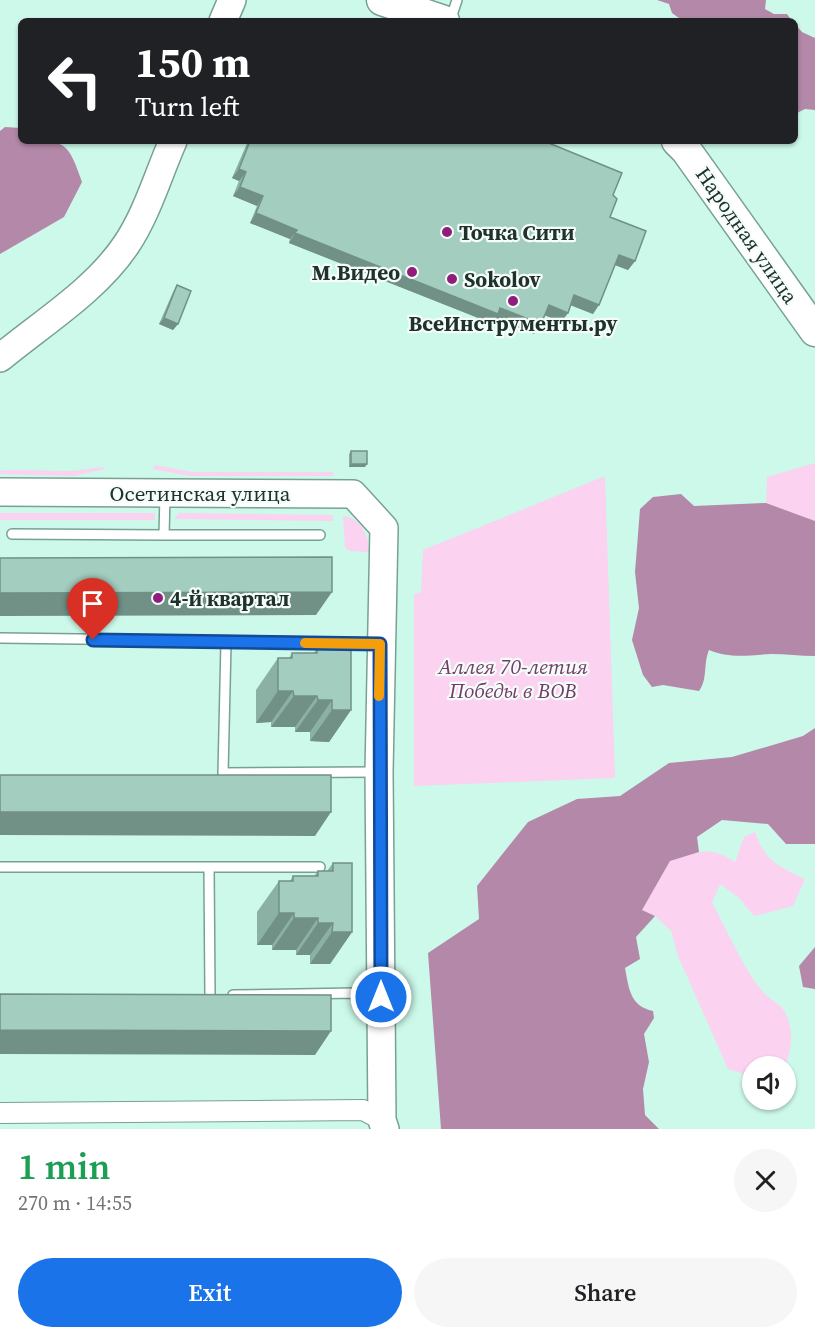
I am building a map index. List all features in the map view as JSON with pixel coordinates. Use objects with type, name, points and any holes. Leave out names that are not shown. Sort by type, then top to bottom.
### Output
[{"type":"main road","points":[[382,0],[435,18]]},
{"type":"main road","name":"Народная улица","points":[[680,144],[815,331]]},
{"type":"street","points":[[224,18],[232,0]]},
{"type":"street","points":[[0,358],[108,268],[135,229],[171,144]]},
{"type":"street","name":"Осетинская улица","points":[[0,492],[353,494],[384,528],[380,644]]},
{"type":"street","points":[[380,644],[379,772],[384,1124]]},
{"type":"street","points":[[0,1113],[363,1110],[384,1124]]},
{"type":"lane","points":[[451,18],[457,0]]},
{"type":"lane","points":[[164,535],[165,493]]},
{"type":"lane","points":[[12,534],[320,535]]},
{"type":"lane","points":[[0,638],[380,644]]},
{"type":"lane","points":[[226,643],[223,773],[379,772]]},
{"type":"lane","points":[[0,867],[320,867]]},
{"type":"lane","points":[[209,867],[205,996],[356,993],[381,997]]},
{"type":"green space","points":[[815,463],[815,521],[766,503],[767,477]]},
{"type":"green space","points":[[155,465],[192,472],[333,472],[333,476],[190,476],[153,469]]},
{"type":"green space","points":[[103,467],[105,469],[73,476],[0,474],[0,471],[9,470],[73,471]]},
{"type":"green space","name":"Аллея 70-летия Победы в ВОВ","points":[[605,476],[615,778],[414,786],[414,594],[421,592],[423,550]]},
{"type":"green space","points":[[0,513],[155,513],[155,520],[0,520]]},
{"type":"green space","points":[[179,513],[333,515],[333,521],[174,519]]},
{"type":"green space","points":[[343,516],[355,520],[363,528],[369,552],[350,551],[345,548]]},
{"type":"green space","points":[[755,832],[768,856],[787,870],[805,879],[793,906],[754,916],[739,898],[720,884],[712,903],[749,973],[764,993],[783,1009],[790,1025],[788,1056],[742,1056],[742,1073],[728,1069],[678,956],[671,931],[655,916],[641,911],[670,861],[696,853],[710,852],[718,853],[735,862],[744,837]]},
{"type":"shaded area","points":[[657,0],[766,0],[765,9],[774,14],[787,14],[790,18],[679,18],[672,13],[669,4]]},
{"type":"shaded area","points":[[798,27],[815,38],[815,110],[805,109],[798,112]]},
{"type":"shaded area","points":[[5,127],[18,128],[18,144],[62,145],[72,157],[82,182],[64,217],[0,254],[0,131]]},
{"type":"shaded area","points":[[681,494],[694,506],[766,503],[815,521],[815,656],[771,654],[747,656],[709,650],[704,682],[699,691],[663,685],[652,687],[643,675],[632,640],[639,608],[635,572],[640,509],[653,497]]},
{"type":"shaded area","points":[[815,728],[815,844],[786,844],[768,824],[722,820],[697,837],[699,852],[670,861],[642,910],[655,916],[636,937],[640,959],[625,968],[635,1001],[645,1009],[653,1011],[654,1018],[644,1034],[649,1062],[643,1089],[645,1115],[659,1129],[441,1129],[428,953],[479,919],[477,886],[528,822],[577,799],[620,796],[669,763],[732,757],[803,736]]},
{"type":"shaded area","points":[[815,947],[815,989],[803,987],[799,966]]},
{"type":"building","name":"Точка Сити","points":[[249,144],[551,144],[622,173],[613,195],[617,199],[610,217],[646,231],[635,261],[619,255],[599,305],[574,295],[568,313],[549,305],[541,324],[500,308],[498,314],[295,233],[297,230],[256,213],[263,196],[240,187],[246,172],[239,169]]},
{"type":"building","points":[[177,285],[191,291],[178,324],[164,318]]},
{"type":"building","points":[[351,451],[367,451],[367,464],[351,464]]},
{"type":"building","points":[[332,557],[332,592],[0,593],[0,558]]},
{"type":"building","points":[[351,640],[351,710],[332,710],[332,700],[318,700],[317,696],[294,696],[293,691],[278,691],[278,658],[292,658],[292,653],[317,653],[317,648],[332,648],[332,641]]},
{"type":"building","points":[[0,775],[331,775],[331,812],[0,812]]},
{"type":"building","points":[[333,863],[352,863],[352,932],[332,932],[333,923],[318,923],[318,918],[294,918],[294,913],[279,913],[279,881],[293,881],[293,876],[318,876],[318,871],[333,871]]},
{"type":"building","points":[[0,994],[331,995],[331,1031],[0,1030]]},
{"type":"slow traffic","points":[[305,643],[380,644],[379,696]]},
{"type":"place","name":"Точка Сити","points":[[447,232]]},
{"type":"place","name":"М.Видео","points":[[412,272]]},
{"type":"place","name":"Sokolov","points":[[452,279]]},
{"type":"place","name":"ВсеИнструменты.ру","points":[[513,301]]},
{"type":"place","name":"4-й квартал","points":[[158,598]]},
{"type":"route","points":[[93,640],[380,644],[381,997]]}]
